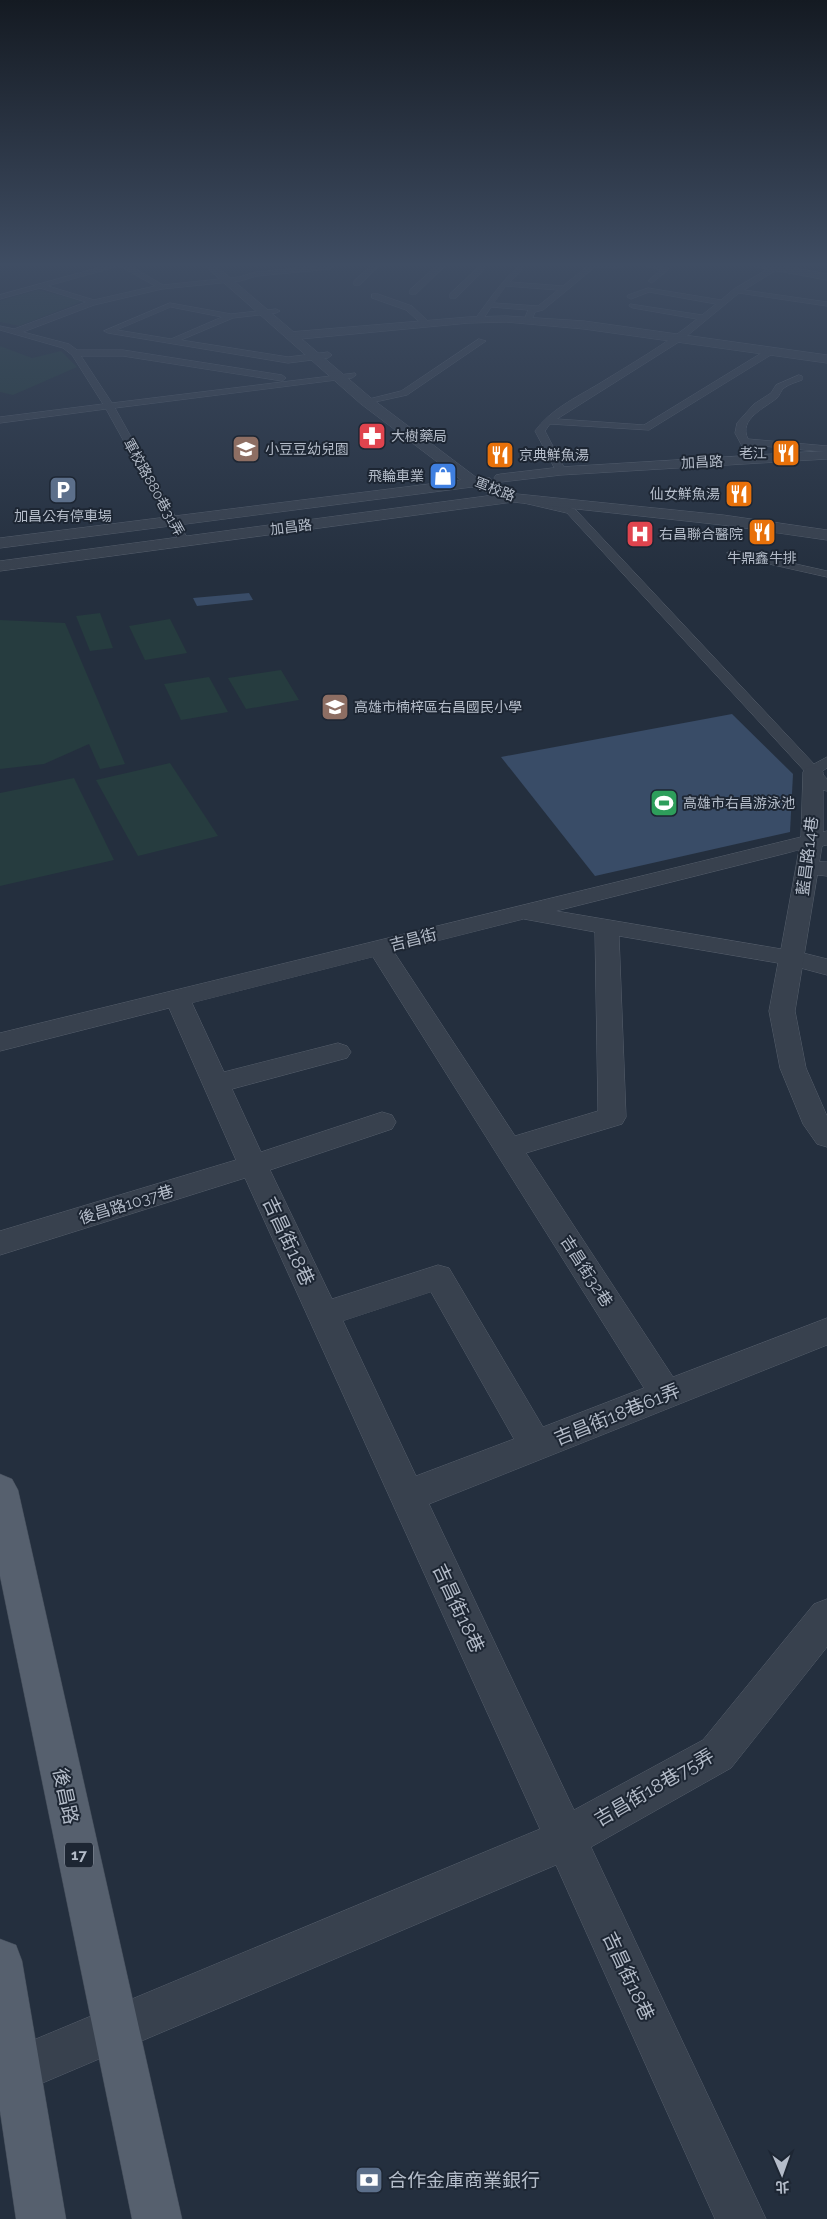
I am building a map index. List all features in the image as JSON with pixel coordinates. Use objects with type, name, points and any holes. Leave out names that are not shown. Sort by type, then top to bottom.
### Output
[{"type":"main road","name":"後昌路","points":[[0,1490],[156,2219]]},
{"type":"main road","points":[[0,1961],[9,2075],[41,2219]]},
{"type":"street","name":"軍校路","points":[[326,368],[366,401],[475,483],[515,498],[723,520],[827,535]]},
{"type":"street","name":"軍校路","points":[[343,368],[415,422]]},
{"type":"street","name":"加昌路","points":[[0,543],[561,471],[827,455]]},
{"type":"street","name":"軍校路","points":[[486,469],[501,478],[537,488],[827,522]]},
{"type":"street","name":"加昌路","points":[[0,566],[515,498],[577,470]]},
{"type":"street","name":"藍昌路14巷","points":[[822,773],[817,868],[792,958],[782,1010],[793,1068],[813,1117],[827,1137]]},
{"type":"street","name":"吉昌街","points":[[0,1042],[819,839]]},
{"type":"street","points":[[520,912],[792,958],[827,967]]},
{"type":"street","points":[[508,1148],[612,1117],[607,926]]},
{"type":"street","name":"吉昌街32巷","points":[[379,947],[666,1394]]},
{"type":"street","name":"吉昌街18巷","points":[[178,998],[253,1165],[568,1837],[741,2219]]},
{"type":"street","points":[[217,1083],[338,1052]]},
{"type":"street","name":"後昌路1037巷","points":[[0,1243],[253,1165],[382,1122]]},
{"type":"street","points":[[324,1315],[438,1277],[536,1446]]},
{"type":"street","name":"吉昌街18巷61弄","points":[[407,1496],[827,1331]]},
{"type":"street","name":"吉昌街18巷75弄","points":[[9,2075],[568,1837],[716,1754],[827,1617]]},
{"type":"lane","name":"軍校路880巷31弄","points":[[85,368],[110,406],[184,541]]},
{"type":"lane","points":[[217,368],[303,381]]},
{"type":"lane","points":[[366,401],[404,393],[442,368]]},
{"type":"lane","points":[[561,471],[540,432],[548,421],[573,403],[631,368]]},
{"type":"lane","points":[[548,421],[646,428],[744,368]]},
{"type":"lane","points":[[0,420],[352,375]]},
{"type":"lane","points":[[753,459],[743,441],[740,429],[745,417],[756,406],[775,395],[779,388],[799,378]]},
{"type":"lane","points":[[743,441],[827,449]]},
{"type":"lane","points":[[515,498],[571,511],[822,773]]},
{"type":"lane","points":[[734,553],[827,574]]},
{"type":"green space","points":[[0,368],[76,368],[13,395],[0,392]]},
{"type":"green space","points":[[100,613],[113,648],[90,651],[76,616]]},
{"type":"green space","points":[[170,619],[187,653],[145,660],[129,626]]},
{"type":"green space","points":[[0,620],[65,623],[125,764],[100,769],[89,744],[44,764],[0,769]]},
{"type":"green space","points":[[281,670],[299,700],[246,709],[228,678]]},
{"type":"green space","points":[[209,677],[228,712],[181,720],[164,684]]},
{"type":"green space","points":[[170,763],[218,836],[138,856],[96,780]]},
{"type":"green space","points":[[74,778],[114,860],[0,886],[0,793]]},
{"type":"water","points":[[249,593],[253,600],[197,606],[193,598]]},
{"type":"water","name":"高雄市右昌游泳池","points":[[732,714],[793,774],[790,832],[595,876],[501,757]]},
{"type":"place","name":"大樹藥局","points":[[372,436]]},
{"type":"place","name":"小豆豆幼兒園","points":[[246,449]]},
{"type":"place","name":"老江","points":[[786,453]]},
{"type":"place","name":"京典鮮魚湯","points":[[500,455]]},
{"type":"place","name":"飛輪車業","points":[[443,476]]},
{"type":"place","name":"加昌公有停車場","points":[[63,490]]},
{"type":"place","name":"仙女鮮魚湯","points":[[739,494]]},
{"type":"place","name":"牛鼎鑫牛排","points":[[762,532]]},
{"type":"place","name":"右昌聯合醫院","points":[[640,534]]},
{"type":"place","name":"高雄市楠梓區右昌國民小學","points":[[335,707]]},
{"type":"place","name":"高雄市右昌游泳池","points":[[664,803]]},
{"type":"place","name":"合作金庫商業銀行","points":[[369,2180]]}]
